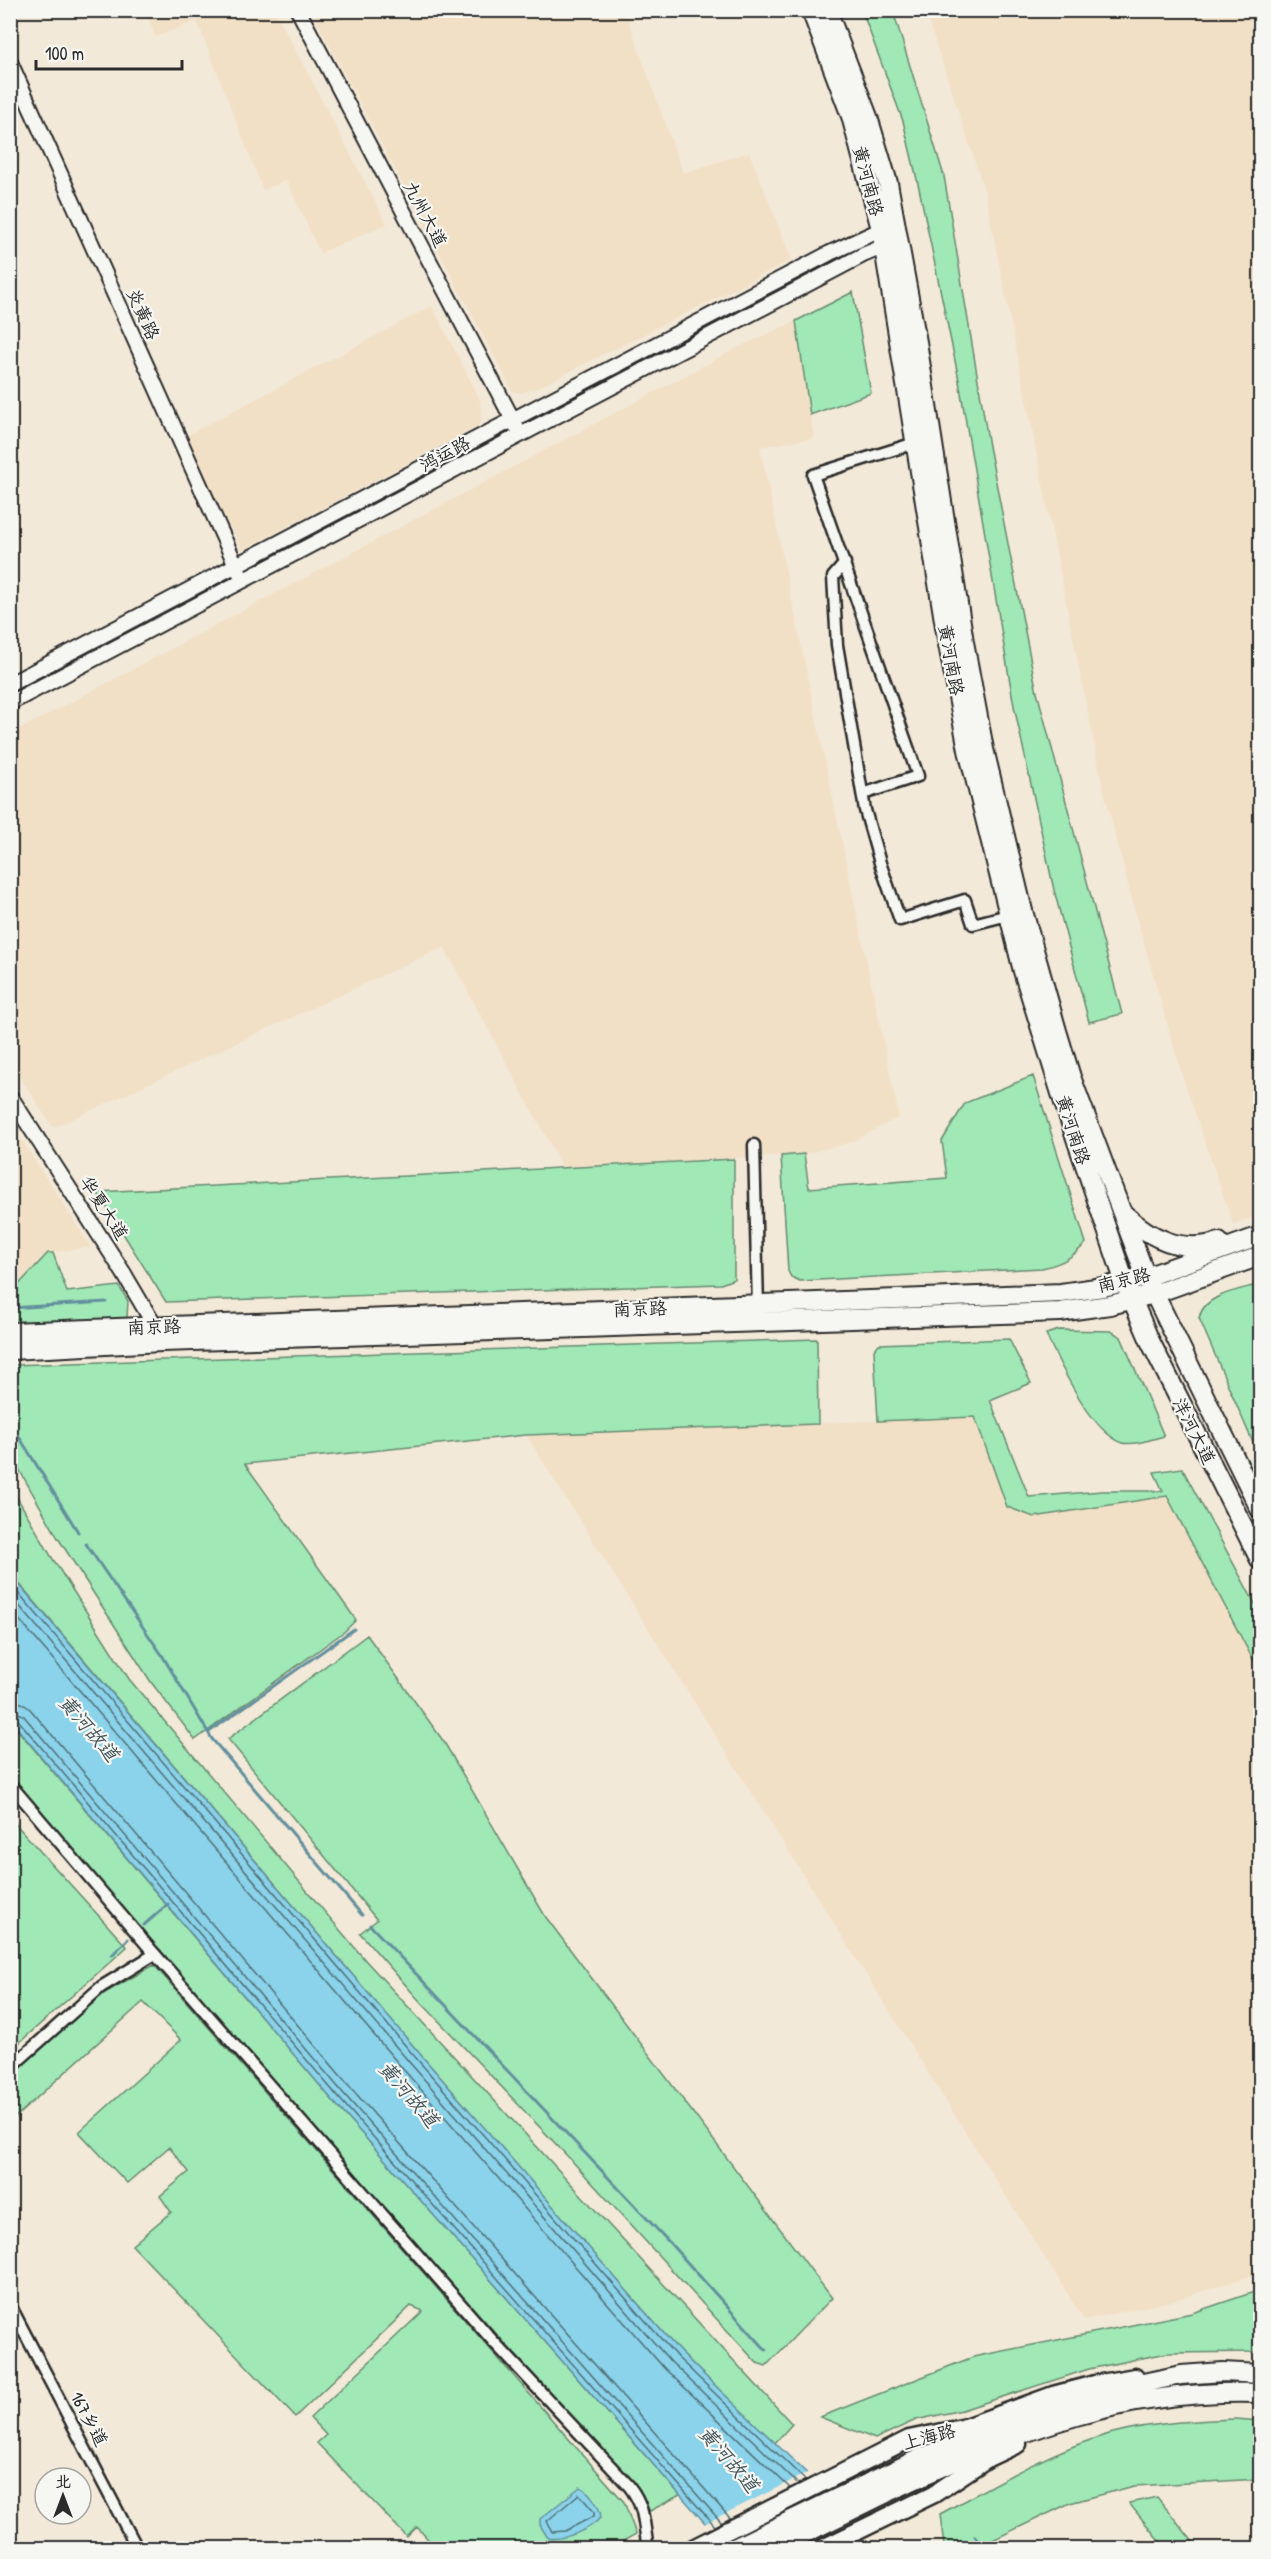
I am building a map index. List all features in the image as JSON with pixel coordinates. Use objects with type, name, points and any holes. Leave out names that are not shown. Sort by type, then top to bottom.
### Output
[{"type":"main road","name":"黄河南路","points":[[811,10],[890,235],[984,749],[1023,911],[1071,1077],[1154,1294]]},
{"type":"main road","name":"黄河南路","points":[[826,10],[868,117],[888,183],[890,235],[915,443],[968,750],[1008,915],[1060,1092],[1128,1291]]},
{"type":"main road","points":[[1122,1212],[1152,1236],[1182,1245],[1211,1245],[1260,1228]]},
{"type":"main road","name":"南京路","points":[[1128,1291],[1146,1277],[1260,1236]]},
{"type":"main road","name":"南京路","points":[[10,1332],[159,1335],[758,1313],[1061,1293],[1128,1291],[1154,1294],[1260,1256]]},
{"type":"main road","name":"洋河大道","points":[[1128,1291],[1179,1401],[1260,1560]]},
{"type":"main road","name":"洋河大道","points":[[1154,1294],[1260,1509]]},
{"type":"main road","name":"南京路","points":[[10,1350],[159,1335]]},
{"type":"main road","name":"上海路","points":[[693,2548],[909,2439],[962,2428],[1053,2395],[1095,2384],[1142,2376],[1223,2372],[1260,2373]]},
{"type":"main road","name":"上海路","points":[[734,2548],[922,2468],[1057,2407],[1124,2387],[1181,2375]]},
{"type":"main road","name":"上海路","points":[[775,2548],[922,2468],[1074,2416],[1113,2406],[1178,2396],[1228,2392],[1260,2393]]},
{"type":"main road","name":"上海路","points":[[824,2548],[934,2494],[987,2458],[1035,2436],[1096,2416],[1178,2396]]},
{"type":"street","name":"九州大道","points":[[298,10],[520,435]]},
{"type":"street","name":"炎黄路","points":[[10,62],[235,566],[245,579]]},
{"type":"street","name":"鸿运路","points":[[10,684],[830,253],[890,235]]},
{"type":"street","name":"鸿运路","points":[[10,703],[520,435],[890,235]]},
{"type":"street","points":[[863,794],[918,776],[813,475],[915,443]]},
{"type":"street","points":[[845,563],[833,577],[837,645],[863,794],[880,863],[900,920],[965,900],[974,924],[1008,915]]},
{"type":"street","name":"华夏大道","points":[[10,1096],[159,1335]]},
{"type":"street","points":[[754,1145],[758,1313]]},
{"type":"street","points":[[10,1784],[155,1954],[486,2332],[629,2486],[644,2512],[648,2548]]},
{"type":"street","points":[[10,2068],[100,1987],[155,1954]]},
{"type":"street","name":"167乡道","points":[[10,2305],[137,2548]]},
{"type":"shaded area","points":[[145,11],[275,11],[387,224],[320,253],[286,180],[263,190],[197,21],[156,37]]},
{"type":"shaded area","points":[[311,11],[625,11],[683,173],[749,152],[792,260],[537,388],[520,393],[512,390]]},
{"type":"shaded area","points":[[925,11],[1260,11],[1260,1215],[1233,1224],[1182,1075],[1137,919],[1101,779],[985,192]]},
{"type":"shaded area","points":[[432,306],[480,399],[482,420],[477,427],[242,550],[184,437]]},
{"type":"shaded area","points":[[796,321],[814,438],[760,447],[899,1117],[852,1142],[804,1154],[563,1168],[444,947],[53,1128],[11,1063],[11,734],[741,346]]},
{"type":"shaded area","points":[[10,1122],[91,1247],[48,1253],[11,1294]]},
{"type":"shaded area","points":[[975,1417],[1007,1507],[1034,1517],[1167,1496],[1260,1673],[1260,2273],[1172,2301],[1084,2320],[526,1435]]},
{"type":"green space","points":[[862,11],[893,11],[944,176],[989,446],[1036,688],[1122,1014],[1089,1022],[1054,890],[1014,706],[958,375],[919,188],[903,121]]},
{"type":"green space","points":[[853,292],[871,393],[810,415],[796,321]]},
{"type":"green space","points":[[1033,1076],[1086,1243],[1076,1253],[1055,1265],[1042,1268],[800,1281],[791,1277],[788,1271],[781,1156],[804,1154],[809,1188],[947,1178],[942,1141],[965,1103]]},
{"type":"green space","points":[[734,1159],[734,1279],[721,1284],[166,1302],[97,1192]]},
{"type":"green space","points":[[48,1253],[53,1253],[67,1292],[119,1286],[128,1301],[127,1317],[120,1322],[11,1327],[10,1294]]},
{"type":"green space","points":[[1260,1284],[1260,1459],[1199,1318],[1202,1310],[1215,1298]]},
{"type":"green space","points":[[1059,1330],[1111,1331],[1121,1337],[1164,1436],[1127,1444],[1111,1437],[1100,1426],[1078,1396],[1046,1334]]},
{"type":"green space","points":[[817,1339],[818,1424],[526,1435],[245,1464],[356,1620],[345,1631],[195,1740],[151,1682],[58,1538],[11,1455],[11,1365]]},
{"type":"green space","points":[[1009,1339],[1031,1383],[990,1400],[1029,1497],[1102,1491],[1163,1491],[1154,1472],[1182,1468],[1260,1613],[1260,1673],[1167,1496],[1034,1517],[1007,1507],[975,1417],[878,1421],[874,1350],[879,1344]]},
{"type":"green space","points":[[10,1485],[51,1556],[129,1679],[366,1961],[792,2424],[775,2443],[681,2353],[420,2054],[11,1574]]},
{"type":"green space","points":[[367,1635],[444,1742],[545,1916],[832,2298],[766,2366],[757,2363],[572,2161],[417,1998],[360,1933],[377,1920],[228,1739]]},
{"type":"green space","points":[[10,1721],[334,2102],[680,2495],[650,2511],[631,2483],[356,2178],[11,1777]]},
{"type":"green space","points":[[10,1818],[127,1947],[11,2050],[10,2050]]},
{"type":"green space","points":[[154,1965],[624,2502],[636,2534],[611,2548],[432,2548],[434,2546],[417,2527],[407,2537],[317,2443],[326,2435],[310,2418],[423,2311],[411,2306],[295,2417],[132,2245],[171,2212],[160,2196],[189,2172],[169,2147],[127,2183],[79,2132],[181,2040],[143,2002],[11,2121],[11,2076],[103,1994]]},
{"type":"green space","points":[[1260,2290],[1260,2352],[1167,2353],[1089,2369],[962,2410],[916,2420],[875,2439],[820,2417],[973,2357],[1192,2313]]},
{"type":"green space","points":[[1236,2419],[1260,2421],[1260,2479],[1134,2486],[1070,2503],[976,2548],[935,2548],[944,2546],[940,2514],[1016,2473],[1076,2445],[1113,2433],[1147,2426]]},
{"type":"green space","points":[[1157,2497],[1198,2548],[1165,2548],[1129,2503]]},
{"type":"water","name":"黄河故道","points":[[10,1574],[420,2054],[681,2353],[816,2482],[866,2548],[727,2548],[334,2102],[11,1721]]},
{"type":"water","points":[[580,2487],[594,2499],[601,2517],[591,2526],[577,2533],[562,2538],[548,2538],[540,2525],[540,2519]]},
{"type":"pier","points":[[809,2472],[866,2543],[855,2548],[723,2548],[702,2525]]},
{"type":"waterway","points":[[10,1308],[106,1302]]},
{"type":"waterway","points":[[10,1422],[78,1532]]},
{"type":"waterway","points":[[86,1544],[162,1655],[212,1739],[362,1915]]},
{"type":"waterway","points":[[209,1732],[354,1629]]},
{"type":"waterway","points":[[144,1925],[168,1904]]},
{"type":"waterway","points":[[370,1925],[668,2241],[766,2350]]},
{"type":"waterway","points":[[112,1955],[128,1939]]},
{"type":"waterway","points":[[975,2536],[983,2548]]}]
